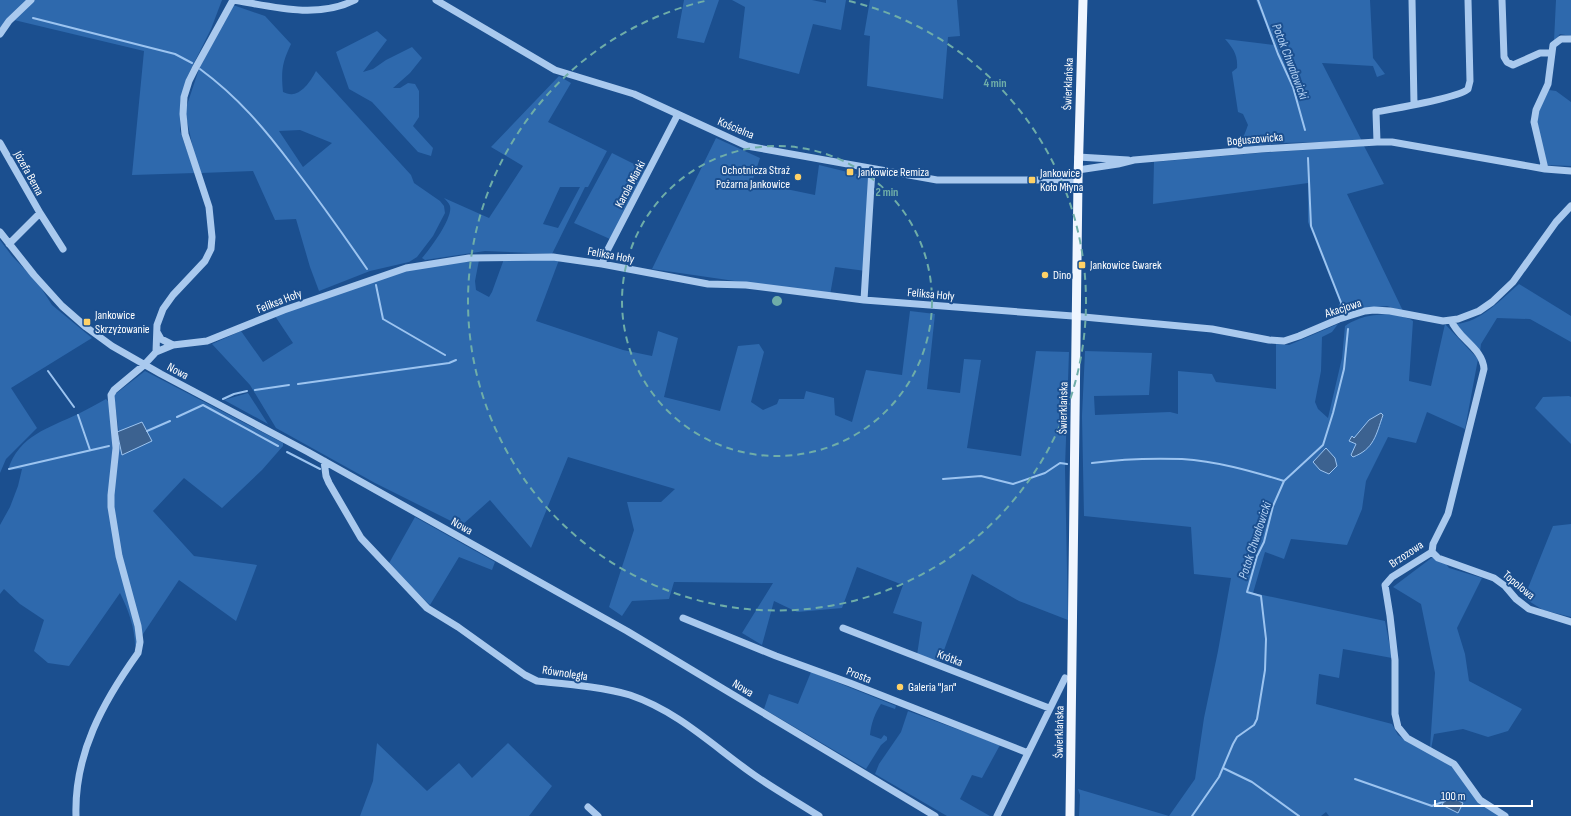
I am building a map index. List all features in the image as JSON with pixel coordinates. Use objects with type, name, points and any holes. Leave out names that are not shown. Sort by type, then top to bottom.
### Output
[{"type":"main road","name":"Świerklańska","points":[[1070,816],[1078,157],[1083,0]]},
{"type":"street","points":[[0,34],[9,21],[31,0]]},
{"type":"street","points":[[76,816],[78,780],[85,750],[114,687],[138,653],[139,648],[138,626],[119,556],[111,507],[116,448],[111,400],[114,390],[144,365],[156,352],[156,331],[163,309],[173,295],[205,261],[211,249],[212,237],[209,207],[185,134],[183,114],[184,97],[189,81],[233,0],[291,10],[332,9],[355,0]]},
{"type":"street","name":"Kościelna","points":[[436,0],[555,70],[634,94],[747,146],[937,180],[1078,180]]},
{"type":"street","points":[[1412,0],[1414,104]]},
{"type":"street","points":[[1377,142],[1376,112],[1463,92],[1469,87],[1468,0]]},
{"type":"street","points":[[1502,0],[1504,57],[1507,62],[1513,65],[1540,53],[1551,53]]},
{"type":"street","points":[[1545,169],[1534,122],[1536,110],[1548,84],[1553,45],[1561,39],[1571,38]]},
{"type":"street","name":"Karola Miarki","points":[[602,264],[607,251],[678,114]]},
{"type":"street","name":"Boguszowicka","points":[[1078,157],[1134,160],[1268,148],[1392,142],[1545,169],[1571,171]]},
{"type":"street","name":"Józefa Bema","points":[[0,143],[40,213],[63,249]]},
{"type":"street","name":"Boguszowicka","points":[[1078,170],[1134,160]]},
{"type":"street","points":[[864,300],[872,169]]},
{"type":"street","name":"Akacjowa","points":[[1076,317],[1212,330],[1277,341],[1291,339],[1352,314],[1374,310],[1390,311],[1438,320],[1451,320],[1479,311],[1503,292],[1518,276],[1556,222],[1571,206]]},
{"type":"street","name":"Józefa Bema","points":[[9,244],[40,213]]},
{"type":"street","name":"Nowa","points":[[0,232],[48,292],[73,317],[102,339],[144,365],[324,461],[627,631],[935,816]]},
{"type":"street","name":"Feliksa Hoły","points":[[156,352],[173,345],[207,341],[284,310],[406,268],[469,258],[553,257],[602,264],[708,284],[746,285],[864,300],[1076,317]]},
{"type":"street","name":"Brzozowa","points":[[1451,320],[1454,328],[1480,356],[1484,369],[1448,514],[1433,544],[1432,552],[1392,577],[1385,585],[1395,660],[1396,722],[1400,730],[1407,738],[1454,764],[1461,772],[1475,795],[1480,800],[1506,816]]},
{"type":"street","points":[[156,331],[161,339],[173,345]]},
{"type":"street","name":"Równoległa","points":[[324,461],[326,476],[329,483],[361,538],[427,608],[458,627],[531,678],[623,693],[670,713],[697,730],[750,772],[819,816]]},
{"type":"street","name":"Topolowa","points":[[1432,552],[1438,558],[1494,578],[1505,586],[1516,599],[1529,609],[1571,622]]},
{"type":"street","name":"Prosta","points":[[683,618],[776,656],[850,683],[1028,753]]},
{"type":"street","name":"Krótka","points":[[843,628],[1049,708]]},
{"type":"street","points":[[997,816],[1064,678]]},
{"type":"street","points":[[588,807],[598,816]]},
{"type":"shaded area","points":[[0,0],[27,0],[0,28]]},
{"type":"shaded area","points":[[35,0],[222,0],[211,29],[187,77],[180,102],[180,131],[195,173],[132,175],[144,51],[14,20]]},
{"type":"shaded area","points":[[684,0],[719,0],[704,43],[677,38]]},
{"type":"shaded area","points":[[732,0],[812,0],[826,3],[826,0],[846,0],[841,30],[813,24],[799,74],[739,58],[745,7]]},
{"type":"shaded area","points":[[870,0],[957,0],[960,36],[948,37],[943,99],[867,86],[870,36],[864,35]]},
{"type":"shaded area","points":[[1256,0],[1370,0],[1373,58],[1385,74],[1377,77],[1373,66],[1322,63],[1362,141],[1280,143],[1231,148],[1231,145],[1241,140],[1248,125],[1243,114],[1238,112],[1232,72],[1237,68],[1236,55],[1225,39],[1274,45]]},
{"type":"shaded area","points":[[1556,0],[1571,0],[1571,36],[1560,34],[1554,41]]},
{"type":"shaded area","points":[[233,5],[265,16],[291,44],[283,67],[283,92],[288,94],[297,93],[310,82],[316,71],[411,175],[414,183],[440,201],[444,206],[445,213],[433,236],[417,257],[409,262],[370,271],[319,291],[310,267],[296,219],[275,220],[253,171],[201,173],[195,158],[185,111],[199,69]],"holes":[[[300,130],[332,143],[303,167],[279,131]]]},
{"type":"shaded area","points":[[377,31],[387,40],[363,72],[373,69],[386,60],[412,47],[422,58],[410,73],[393,88],[400,88],[408,83],[415,84],[419,91],[419,117],[413,126],[433,148],[431,156],[418,152],[372,102],[349,89],[336,52]]},
{"type":"shaded area","points":[[559,76],[571,83],[548,122],[607,151],[588,187],[585,187],[552,254],[485,251],[425,260],[422,258],[440,233],[448,218],[450,206],[444,198],[489,218],[523,166],[491,147]],"holes":[[[560,187],[580,187],[558,228],[543,224]]]},
{"type":"shaded area","points":[[1549,90],[1556,91],[1571,102],[1571,166],[1547,165],[1537,122],[1538,112]]},
{"type":"shaded area","points":[[716,138],[760,158],[752,182],[815,195],[819,165],[868,177],[866,271],[835,267],[830,295],[652,269]]},
{"type":"shaded area","points":[[1364,146],[1384,184],[1347,194],[1403,311],[1387,306],[1336,311],[1340,303],[1308,222],[1308,183],[1153,204],[1154,162]]},
{"type":"shaded area","points":[[612,153],[648,171],[610,239],[574,223]]},
{"type":"shaded area","points":[[0,240],[12,256],[38,283],[52,305],[92,338],[11,388],[37,428],[6,459],[0,473]]},
{"type":"shaded area","points":[[504,259],[559,260],[536,321],[623,350],[652,356],[658,331],[678,338],[664,397],[720,411],[738,346],[759,344],[764,352],[751,402],[763,410],[777,404],[779,399],[804,399],[806,391],[834,398],[835,415],[852,422],[866,370],[902,375],[910,311],[935,314],[927,389],[960,393],[964,359],[981,360],[967,448],[1021,456],[1036,351],[1069,352],[1065,468],[1068,620],[1019,601],[972,574],[940,661],[917,655],[922,622],[893,613],[903,585],[857,567],[842,608],[797,612],[774,601],[762,645],[742,633],[773,583],[674,582],[669,599],[632,601],[622,616],[609,607],[634,530],[627,502],[661,502],[675,489],[568,457],[531,548],[490,500],[461,526],[375,483],[276,428],[250,385],[212,344],[241,331],[263,362],[293,343],[275,316],[406,269],[479,260],[475,281],[476,290],[489,297]]},
{"type":"shaded area","points":[[1519,284],[1571,316],[1571,342],[1530,319],[1497,318],[1481,344],[1480,352],[1456,324],[1482,315]]},
{"type":"shaded area","points":[[1393,314],[1413,321],[1409,381],[1431,386],[1445,324],[1478,359],[1465,429],[1427,412],[1416,443],[1388,437],[1366,481],[1362,509],[1347,545],[1291,539],[1284,559],[1265,552],[1253,593],[1385,621],[1392,658],[1343,649],[1339,678],[1319,674],[1316,704],[1392,724],[1398,735],[1411,744],[1449,763],[1467,785],[1500,816],[1329,816],[1326,812],[1321,816],[1169,816],[1195,779],[1204,718],[1231,578],[1194,574],[1191,527],[1084,516],[1082,416],[1085,351],[1152,353],[1149,395],[1094,396],[1095,415],[1170,412],[1178,414],[1178,371],[1212,374],[1216,382],[1276,389],[1276,344],[1289,345],[1338,324],[1332,332],[1322,337],[1321,371],[1315,402],[1318,409],[1328,418],[1342,358],[1345,326],[1351,322],[1368,316],[1379,315]]},
{"type":"shaded area","points":[[145,371],[283,443],[283,446],[262,470],[222,508],[184,478],[153,511],[194,556],[257,565],[236,621],[179,580],[135,646],[134,632],[126,606],[120,593],[69,666],[48,663],[34,651],[44,620],[20,604],[4,589],[0,594],[0,525],[10,507],[18,486],[22,469],[8,470],[13,458],[20,448],[36,434],[106,399],[109,402],[120,442],[114,395]]},
{"type":"shaded area","points":[[248,393],[268,424],[224,400]]},
{"type":"shaded area","points":[[1543,397],[1571,397],[1571,444],[1535,408]]},
{"type":"shaded area","points":[[1381,413],[1383,415],[1370,445],[1366,450],[1353,457],[1351,455],[1356,444],[1349,441],[1352,436],[1354,438],[1369,420]]},
{"type":"shaded area","points":[[142,422],[152,441],[122,455],[117,432]]},
{"type":"shaded area","points":[[1326,448],[1335,458],[1337,466],[1329,474],[1320,470],[1313,462]]},
{"type":"shaded area","points":[[415,517],[495,562],[492,570],[459,557],[430,605],[388,565]]},
{"type":"shaded area","points":[[1571,524],[1571,617],[1543,610],[1524,598],[1553,526]]},
{"type":"shaded area","points":[[1438,553],[1449,568],[1482,578],[1457,628],[1465,654],[1469,681],[1522,709],[1508,731],[1488,737],[1463,729],[1434,734],[1431,749],[1435,673],[1421,604],[1393,587]]},
{"type":"shaded area","points":[[811,672],[896,706],[895,709],[881,704],[877,711],[872,723],[870,735],[881,739],[884,735],[887,737],[887,740],[881,745],[866,769],[764,709],[769,694],[798,704]]},
{"type":"shaded area","points":[[908,711],[1000,745],[982,778],[972,775],[960,799],[990,816],[947,816],[875,774],[879,764],[901,732]]},
{"type":"shaded area","points":[[377,743],[427,791],[459,763],[472,778],[508,743],[552,786],[529,816],[360,816],[373,781]]},
{"type":"shaded area","points":[[1078,789],[1169,816],[1079,816],[1080,795]]},
{"type":"shaded area","points":[[1447,795],[1463,803],[1458,813],[1442,805]]},
{"type":"waterway","name":"Potok Chwałowicki","points":[[1258,0],[1278,54],[1293,87],[1305,130]]},
{"type":"waterway","points":[[33,18],[175,54],[192,63]]},
{"type":"waterway","points":[[200,69],[238,102],[271,138],[321,204],[367,269]]},
{"type":"waterway","name":"Potok Chwałowicki","points":[[1308,158],[1311,226],[1342,305]]},
{"type":"waterway","points":[[376,285],[383,319],[445,355]]},
{"type":"waterway","name":"Potok Chwałowicki","points":[[1192,816],[1219,777],[1237,737],[1254,725],[1257,719],[1265,670],[1266,639],[1261,596],[1247,592],[1257,556],[1264,542],[1273,506],[1284,481],[1323,445],[1344,369],[1348,329]]},
{"type":"waterway","points":[[298,384],[449,363],[456,360]]},
{"type":"waterway","points":[[48,371],[74,407]]},
{"type":"waterway","points":[[255,390],[289,385]]},
{"type":"waterway","points":[[223,399],[234,394],[247,391]]},
{"type":"waterway","points":[[203,405],[278,446]]},
{"type":"waterway","points":[[177,417],[203,405]]},
{"type":"waterway","points":[[78,415],[90,450]]},
{"type":"waterway","points":[[147,431],[170,421]]},
{"type":"waterway","points":[[9,469],[109,446]]},
{"type":"waterway","points":[[287,452],[320,469]]},
{"type":"waterway","points":[[1092,463],[1148,459],[1195,460],[1233,467],[1284,481]]},
{"type":"waterway","points":[[943,479],[981,476],[1013,484],[1045,473],[1060,463],[1067,464]]},
{"type":"waterway","points":[[1223,768],[1252,782],[1299,816]]},
{"type":"waterway","points":[[1355,779],[1432,806],[1445,801]]},
{"type":"place","name":"Jankowice Remiza","points":[[850,172]]},
{"type":"place","name":"Ochotnicza Straż Pożarna Jankowice","points":[[798,177]]},
{"type":"place","name":"Jankowice Koło Młyna","points":[[1032,180]]},
{"type":"place","name":"Jankowice Gwarek","points":[[1082,265]]},
{"type":"place","name":"Dino","points":[[1045,275]]},
{"type":"place","name":"Jankowice Skrzyżowanie","points":[[87,322]]},
{"type":"place","name":"Galeria \"Jan\"","points":[[900,687]]}]
